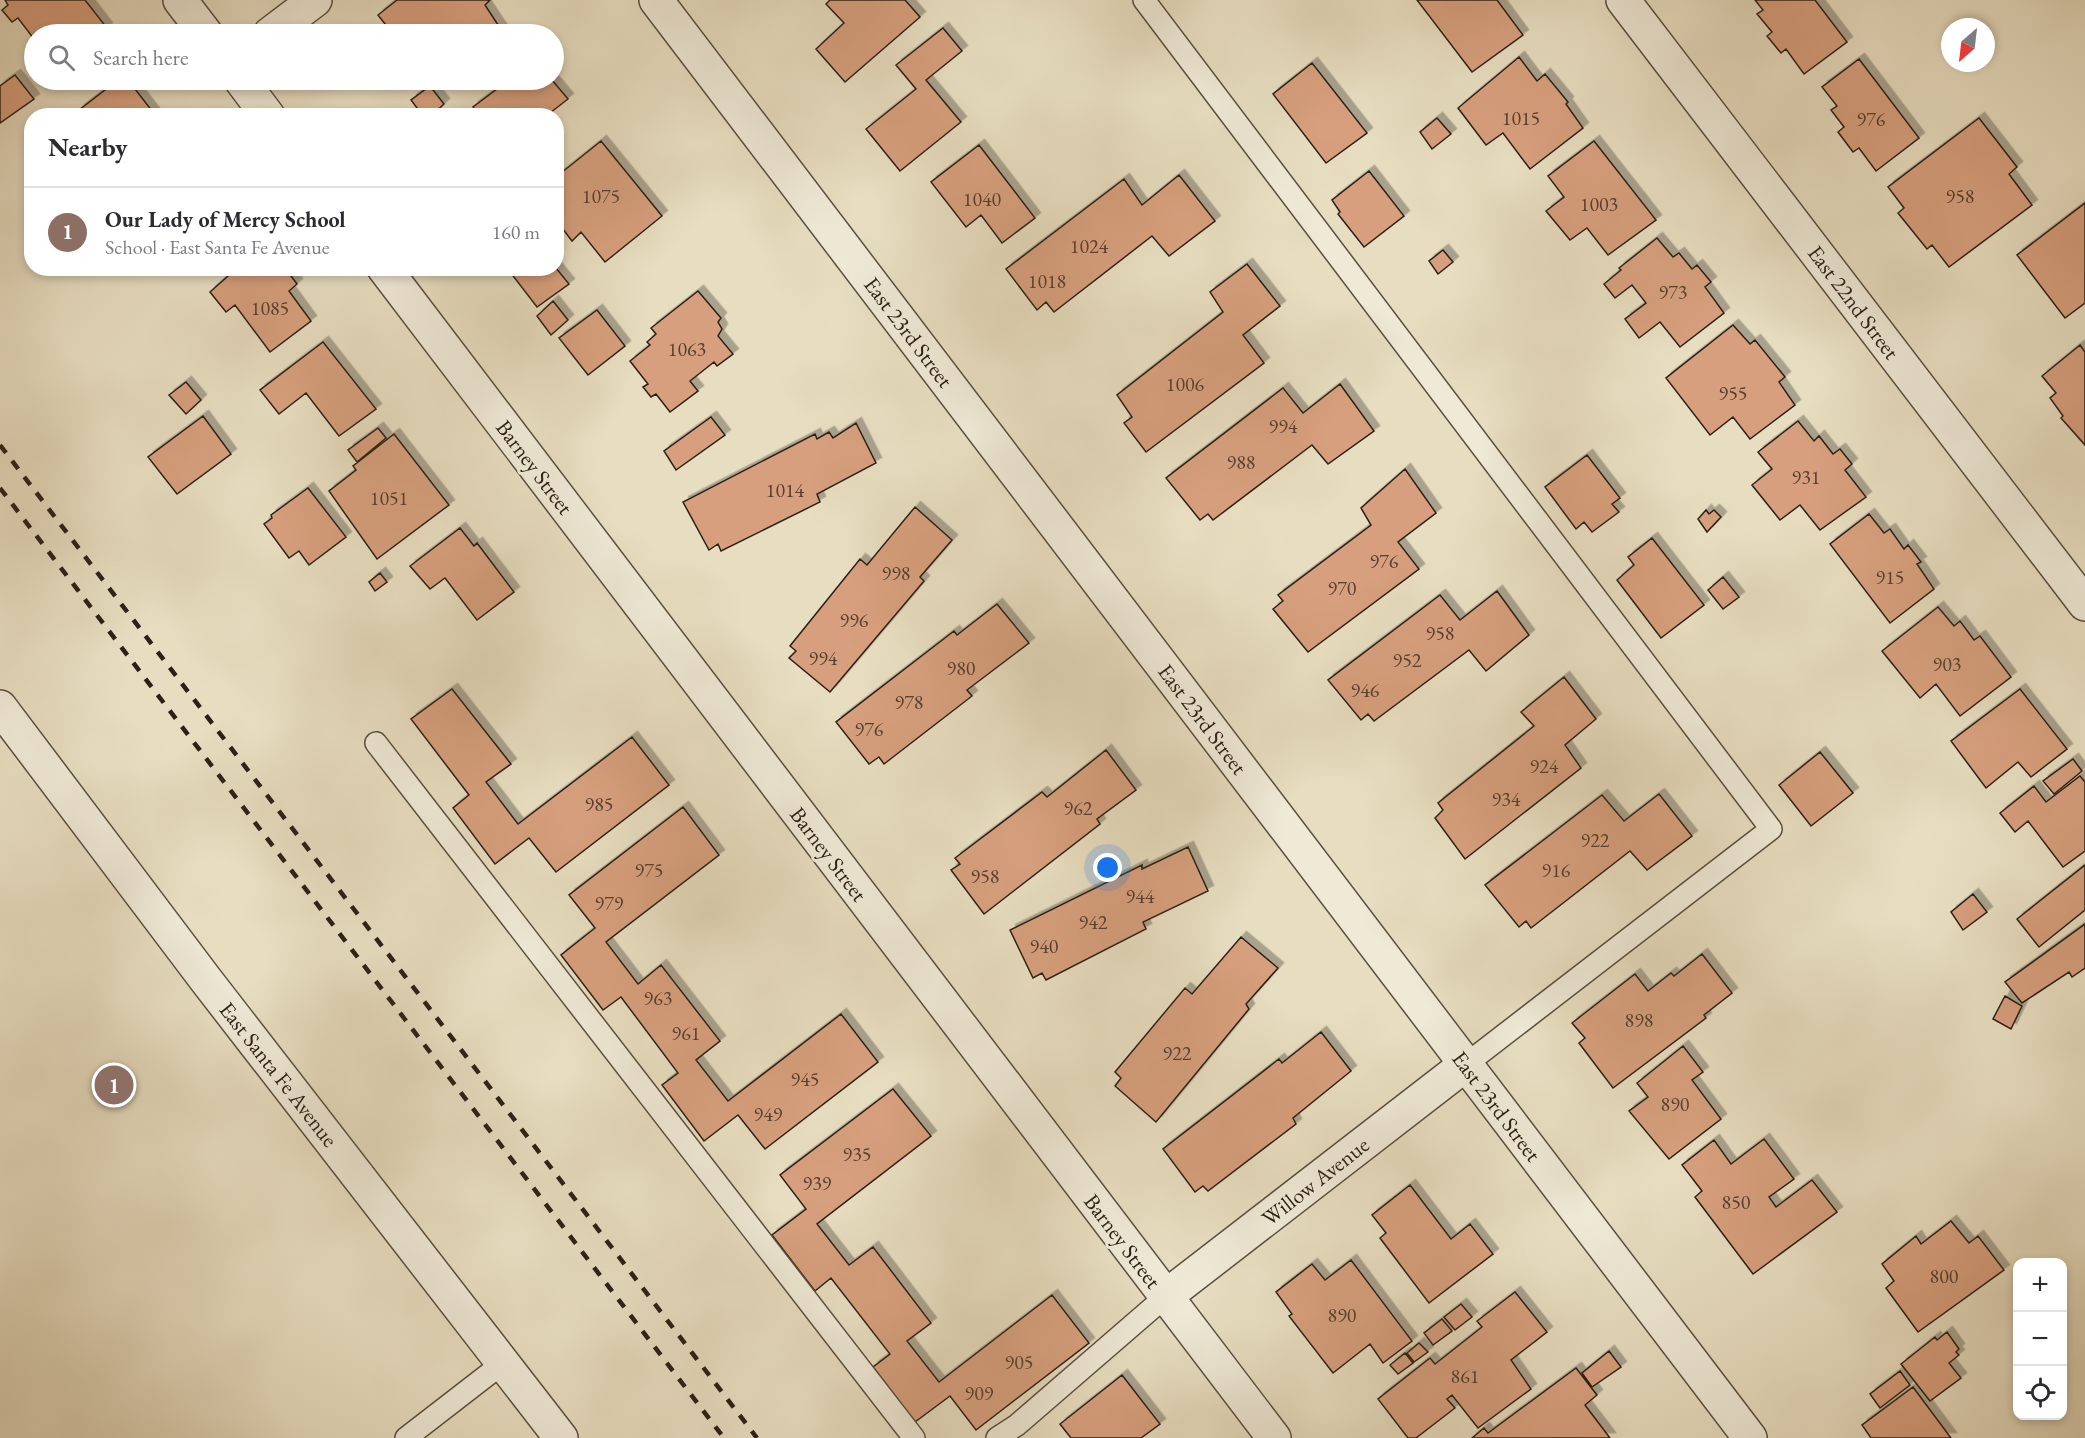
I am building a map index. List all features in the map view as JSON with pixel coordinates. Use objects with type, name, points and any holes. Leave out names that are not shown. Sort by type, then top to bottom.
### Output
[{"type":"street","points":[[180,0],[198,24]]},
{"type":"street","points":[[283,24],[315,0]]},
{"type":"street","name":"East 23rd Street","points":[[656,0],[1750,1438]]},
{"type":"street","name":"East 22nd Street","points":[[1623,0],[2085,604]]},
{"type":"street","points":[[248,90],[262,108]]},
{"type":"street","name":"Barney Street","points":[[390,276],[1274,1438]]},
{"type":"street","name":"East Santa Fe Avenue","points":[[0,707],[206,980],[561,1438]]},
{"type":"street","name":"Willow Avenue","points":[[1165,1297],[1465,1065]]},
{"type":"lane","points":[[1144,0],[1771,829],[1465,1065]]},
{"type":"lane","points":[[376,743],[914,1438]]},
{"type":"lane","points":[[997,1438],[1034,1410],[1165,1297]]},
{"type":"lane","points":[[406,1438],[503,1363]]},
{"type":"building","points":[[5,0],[85,0],[104,24],[24,24],[24,26],[18,18],[12,22],[2,10],[8,5]]},
{"type":"building","points":[[397,0],[490,0],[485,5],[497,24],[385,24],[378,15]]},
{"type":"building","points":[[830,0],[905,0],[920,17],[845,82],[816,49],[844,23],[826,4]]},
{"type":"building","points":[[1417,0],[1497,0],[1523,35],[1472,72]]},
{"type":"building","points":[[1755,0],[1815,0],[1847,42],[1804,74],[1786,49],[1781,53],[1767,36],[1772,32],[1757,14],[1763,10]]},
{"type":"building","points":[[943,28],[962,51],[926,80],[961,122],[900,171],[866,129],[916,89],[896,65]]},
{"type":"building","points":[[1519,57],[1537,81],[1545,74],[1568,102],[1566,104],[1583,128],[1530,169],[1503,133],[1486,145],[1458,108]]},
{"type":"building","points":[[1859,59],[1919,138],[1876,171],[1859,148],[1853,152],[1838,132],[1844,127],[1831,110],[1837,106],[1822,87]]},
{"type":"building","points":[[1312,63],[1367,133],[1326,163],[1273,94]]},
{"type":"building","points":[[15,75],[24,86],[24,90],[27,90],[34,99],[0,123],[0,86]]},
{"type":"building","points":[[105,90],[136,90],[150,108],[82,108]]},
{"type":"building","points":[[425,90],[433,90],[444,104],[440,108],[417,108],[411,100]]},
{"type":"building","points":[[496,90],[560,90],[568,99],[556,108],[473,107]]},
{"type":"building","points":[[1437,118],[1451,134],[1432,149],[1420,132]]},
{"type":"building","points":[[1979,118],[2017,167],[2009,174],[2032,205],[1949,267],[1932,245],[1927,249],[1898,213],[1904,208],[1888,187]]},
{"type":"building","points":[[601,141],[662,216],[605,262],[581,232],[572,241],[564,230],[564,171]]},
{"type":"building","points":[[1594,141],[1656,220],[1608,255],[1587,228],[1570,240],[1546,211],[1564,197],[1548,176]]},
{"type":"building","points":[[979,145],[1035,218],[1002,243],[981,215],[966,227],[931,182]]},
{"type":"building","points":[[1369,171],[1404,216],[1364,247],[1338,214],[1340,212],[1332,200]]},
{"type":"building","points":[[1179,175],[1215,221],[1169,256],[1152,236],[1054,312],[1046,302],[1037,310],[1006,269],[1124,179],[1142,205]]},
{"type":"building","points":[[2085,203],[2085,303],[2065,318],[2017,255]]},
{"type":"building","points":[[1657,238],[1673,257],[1679,253],[1692,269],[1697,265],[1711,282],[1705,287],[1724,313],[1680,347],[1660,322],[1639,338],[1625,319],[1646,303],[1632,285],[1615,298],[1604,284],[1621,270],[1619,268]]},
{"type":"building","points":[[1443,250],[1453,262],[1438,274],[1429,261]]},
{"type":"building","points":[[1247,264],[1280,306],[1243,335],[1264,363],[1146,452],[1124,423],[1132,417],[1117,395],[1223,312],[1210,292]]},
{"type":"building","points":[[228,276],[291,276],[297,284],[289,291],[311,321],[270,352],[235,305],[226,312],[210,292]]},
{"type":"building","points":[[513,276],[562,276],[569,284],[537,307]]},
{"type":"building","points":[[698,291],[721,318],[718,322],[722,329],[718,336],[733,354],[717,366],[714,362],[690,381],[698,391],[670,412],[656,394],[651,397],[643,387],[648,384],[630,361],[650,345],[647,342],[656,334],[651,328]]},
{"type":"building","points":[[553,301],[568,320],[551,335],[537,316]]},
{"type":"building","points":[[597,310],[625,346],[588,375],[559,338]]},
{"type":"building","points":[[1733,325],[1750,344],[1755,340],[1785,377],[1779,382],[1795,405],[1750,439],[1733,417],[1710,435],[1666,378]]},
{"type":"building","points":[[323,342],[376,409],[339,436],[306,393],[279,414],[260,390]]},
{"type":"building","points":[[2080,345],[2085,352],[2085,445],[2061,418],[2063,416],[2050,398],[2056,393],[2042,376]]},
{"type":"building","points":[[186,382],[201,400],[186,414],[169,395]]},
{"type":"building","points":[[1340,384],[1374,431],[1328,464],[1312,445],[1213,520],[1208,514],[1200,520],[1166,478],[1283,388],[1303,413]]},
{"type":"building","points":[[203,416],[231,454],[177,494],[148,457]]},
{"type":"building","points":[[711,417],[725,435],[676,470],[664,451]]},
{"type":"building","points":[[1798,421],[1814,441],[1819,436],[1833,454],[1840,449],[1852,464],[1845,470],[1866,497],[1820,530],[1800,505],[1780,520],[1752,485],[1772,469],[1758,452]]},
{"type":"building","points":[[856,423],[876,463],[817,494],[820,502],[721,551],[718,544],[709,550],[683,502],[815,434],[817,439],[829,432],[833,438]]},
{"type":"building","points":[[378,428],[386,438],[357,462],[348,450]]},
{"type":"building","points":[[394,434],[449,505],[377,559],[329,491],[356,470],[353,466]]},
{"type":"building","points":[[1587,455],[1620,498],[1612,504],[1619,512],[1592,532],[1584,522],[1576,529],[1545,487]]},
{"type":"building","points":[[1405,469],[1436,513],[1398,542],[1419,569],[1308,652],[1273,609],[1283,601],[1278,595],[1371,525],[1361,508]]},
{"type":"building","points":[[308,488],[346,537],[309,565],[299,551],[289,558],[264,524],[272,518],[271,515]]},
{"type":"building","points":[[915,507],[952,540],[920,577],[924,581],[830,692],[789,658],[796,651],[790,646],[860,559],[867,565]]},
{"type":"building","points":[[1706,510],[1709,514],[1714,510],[1721,517],[1707,532],[1698,519]]},
{"type":"building","points":[[1869,514],[1884,533],[1890,529],[1904,549],[1908,545],[1921,562],[1917,564],[1934,589],[1890,623],[1830,544]]},
{"type":"building","points":[[460,528],[474,546],[477,543],[514,592],[477,620],[445,578],[430,589],[410,566]]},
{"type":"building","points":[[1652,538],[1704,605],[1661,638],[1617,580],[1634,565],[1628,557]]},
{"type":"building","points":[[380,573],[387,582],[375,591],[369,582]]},
{"type":"building","points":[[1723,577],[1739,597],[1723,609],[1708,590]]},
{"type":"building","points":[[1497,591],[1529,635],[1486,671],[1469,650],[1374,721],[1368,714],[1361,720],[1328,680],[1440,595],[1460,620]]},
{"type":"building","points":[[997,604],[1029,643],[967,690],[972,696],[884,764],[879,757],[869,764],[836,722],[954,631],[957,635]]},
{"type":"building","points":[[1938,607],[1954,626],[1960,621],[1974,640],[1980,636],[2011,677],[1960,716],[1936,684],[1920,698],[1882,651]]},
{"type":"building","points":[[1564,677],[1596,719],[1565,745],[1581,768],[1465,859],[1435,818],[1443,810],[1438,803],[1534,726],[1521,712]]},
{"type":"building","points":[[452,689],[511,764],[486,782],[518,824],[632,737],[669,785],[556,872],[529,838],[495,864],[453,808],[469,795],[411,719]]},
{"type":"building","points":[[2020,689],[2067,749],[2031,777],[2018,762],[1986,788],[1951,741]]},
{"type":"building","points":[[1106,750],[1136,790],[1097,819],[1100,824],[984,914],[951,870],[960,864],[955,858],[1042,792],[1047,797]]},
{"type":"building","points":[[1820,752],[1853,793],[1811,826],[1779,785]]},
{"type":"building","points":[[2073,759],[2082,771],[2054,794],[2043,781]]},
{"type":"building","points":[[2080,776],[2085,782],[2085,851],[2063,867],[2028,821],[2015,832],[2000,813],[2034,786],[2046,802]]},
{"type":"building","points":[[1659,794],[1692,836],[1647,870],[1630,851],[1531,928],[1526,921],[1519,927],[1485,885],[1602,795],[1624,821]]},
{"type":"building","points":[[683,807],[719,855],[606,942],[638,984],[661,965],[720,1041],[696,1060],[728,1101],[841,1014],[878,1062],[765,1149],[738,1115],[704,1141],[662,1085],[678,1073],[621,997],[603,1010],[561,955],[595,928],[569,895]]},
{"type":"building","points":[[1188,847],[1208,891],[1143,922],[1146,929],[1046,980],[1042,973],[1033,978],[1010,930],[1142,865],[1142,869]]},
{"type":"building","points":[[2085,865],[2085,910],[2039,947],[2017,919]]},
{"type":"building","points":[[1973,894],[1987,912],[1963,930],[1951,912]]},
{"type":"building","points":[[2085,924],[2085,968],[2072,977],[2069,972],[2022,1003],[2005,982]]},
{"type":"building","points":[[1241,937],[1278,968],[1246,1004],[1249,1009],[1156,1122],[1115,1086],[1121,1078],[1115,1072],[1185,988],[1192,994]]},
{"type":"building","points":[[1702,954],[1732,993],[1704,1015],[1706,1018],[1613,1088],[1579,1043],[1585,1038],[1572,1023],[1635,974],[1648,991],[1671,973],[1674,976]]},
{"type":"building","points":[[2005,996],[2022,1006],[2011,1029],[1993,1019]]},
{"type":"building","points":[[1321,1032],[1351,1071],[1293,1118],[1296,1124],[1208,1191],[1203,1186],[1195,1192],[1163,1149],[1279,1059],[1282,1063]]},
{"type":"building","points":[[1683,1046],[1703,1072],[1692,1080],[1721,1119],[1669,1159],[1629,1111],[1648,1097],[1637,1083]]},
{"type":"building","points":[[893,1089],[931,1136],[817,1224],[849,1265],[873,1247],[931,1323],[907,1341],[939,1382],[1052,1295],[1089,1343],[976,1430],[950,1396],[915,1422],[873,1367],[890,1354],[831,1278],[815,1291],[772,1235],[806,1209],[780,1175]]},
{"type":"building","points":[[1764,1139],[1794,1179],[1769,1197],[1776,1207],[1812,1180],[1837,1212],[1753,1274],[1695,1197],[1702,1191],[1682,1165],[1714,1140],[1731,1164]]},
{"type":"building","points":[[1410,1185],[1451,1239],[1470,1224],[1493,1254],[1429,1303],[1380,1238],[1386,1233],[1372,1215]]},
{"type":"building","points":[[1951,1221],[1969,1243],[1978,1236],[2004,1270],[1918,1332],[1886,1288],[1894,1281],[1882,1264],[1916,1236],[1921,1244]]},
{"type":"building","points":[[1351,1260],[1412,1341],[1383,1363],[1370,1344],[1333,1373],[1289,1316],[1292,1314],[1276,1292],[1312,1264],[1325,1280]]},
{"type":"building","points":[[1515,1292],[1547,1332],[1511,1360],[1531,1389],[1478,1428],[1452,1395],[1447,1399],[1455,1408],[1416,1438],[1408,1438],[1378,1399],[1430,1358],[1435,1364],[1482,1327],[1477,1321]]},
{"type":"building","points":[[1461,1304],[1472,1317],[1455,1330],[1444,1317]]},
{"type":"building","points":[[1442,1319],[1452,1331],[1433,1345],[1424,1333]]},
{"type":"building","points":[[1947,1332],[1959,1349],[1956,1352],[1959,1355],[1949,1363],[1961,1378],[1930,1401],[1901,1364],[1935,1337],[1937,1340]]},
{"type":"building","points":[[1419,1343],[1428,1352],[1414,1362],[1407,1353]]},
{"type":"building","points":[[1609,1351],[1621,1367],[1592,1387],[1582,1373]]},
{"type":"building","points":[[1405,1353],[1413,1363],[1398,1374],[1390,1365]]},
{"type":"building","points":[[1576,1368],[1597,1395],[1585,1405],[1610,1438],[1472,1438],[1484,1428],[1488,1433]]},
{"type":"building","points":[[1900,1371],[1910,1385],[1880,1408],[1870,1394]]},
{"type":"building","points":[[1122,1375],[1160,1424],[1141,1438],[1071,1438],[1060,1424]]},
{"type":"building","points":[[1913,1387],[1951,1438],[1871,1438],[1862,1425]]},
{"type":"railway","points":[[0,445],[757,1438]]},
{"type":"railway","points":[[0,488],[724,1438]]},
{"type":"place","name":"Our Lady of Mercy School","points":[[114,1085]]}]
